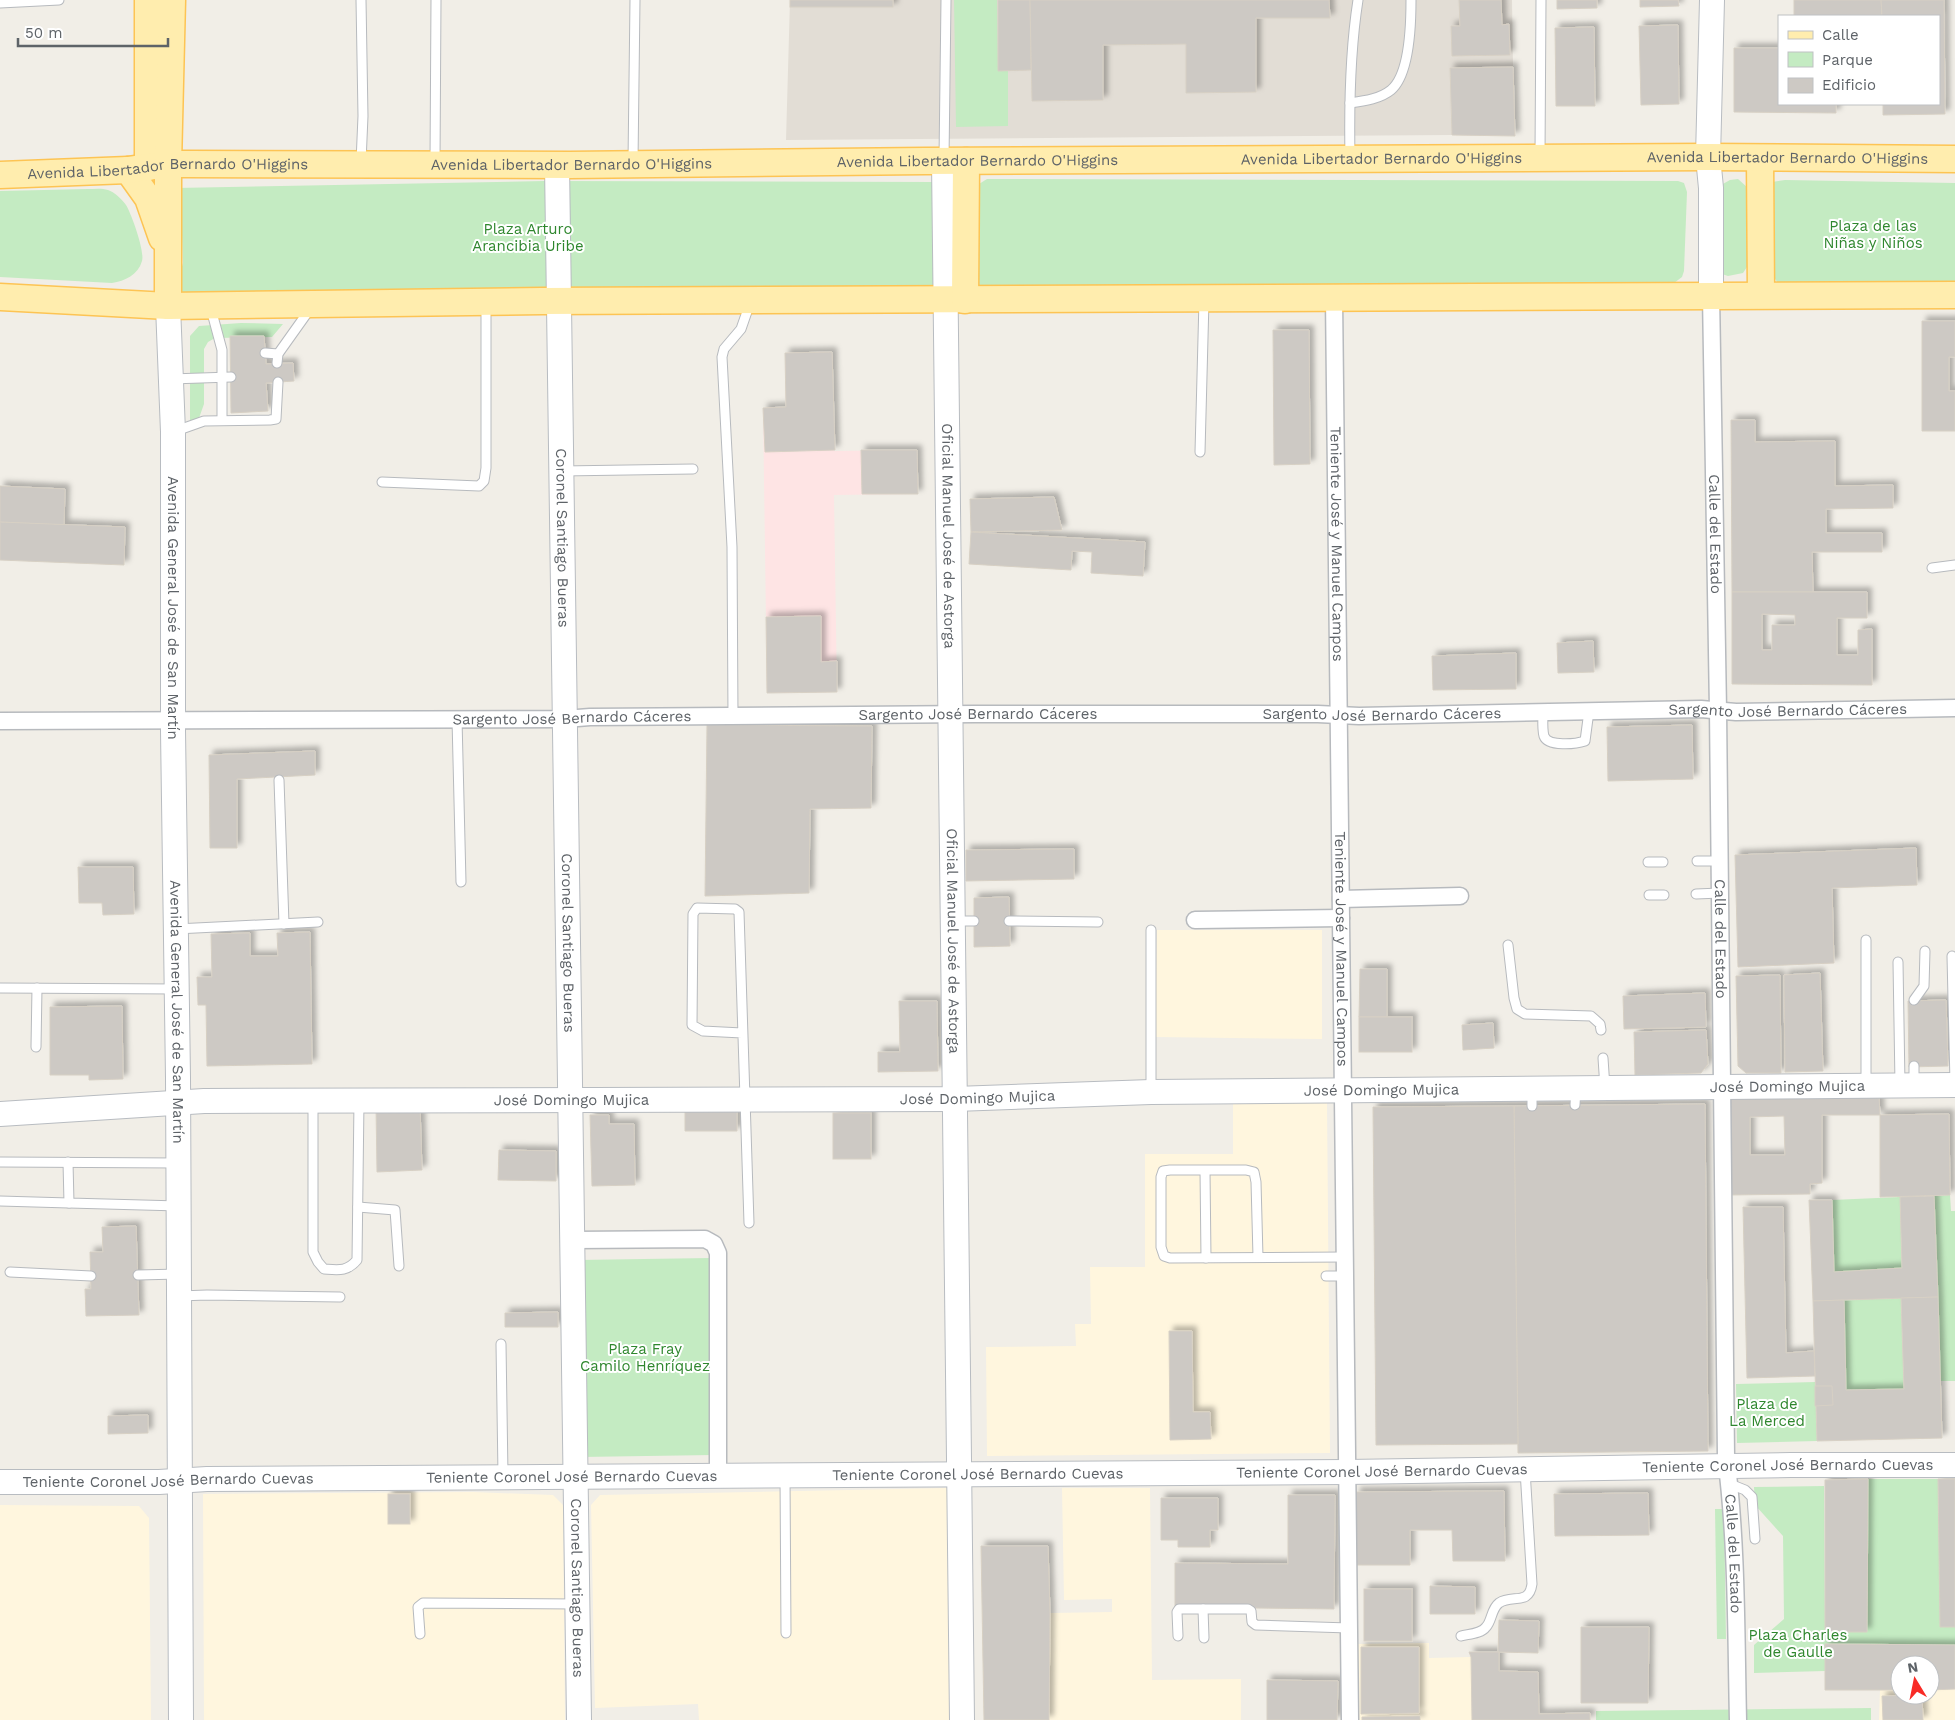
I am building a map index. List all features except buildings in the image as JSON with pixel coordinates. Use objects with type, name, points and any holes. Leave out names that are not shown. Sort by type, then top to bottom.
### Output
[{"type":"main road","points":[[148,0],[148,198],[168,258]]},
{"type":"main road","points":[[168,306],[168,258],[148,167],[172,0]]},
{"type":"main road","name":"Avenida Libertador Bernardo O'Higgins","points":[[0,175],[148,167],[361,164],[1708,158],[1955,159]]},
{"type":"main road","points":[[1760,159],[1761,295]]},
{"type":"main road","points":[[955,161],[955,300]]},
{"type":"main road","points":[[0,297],[168,306],[210,304],[751,300],[1955,295]]},
{"type":"street","name":"Calle del Estado","points":[[1712,0],[1708,158],[1711,188],[1722,1087],[1729,1475],[1738,1720]]},
{"type":"street","name":"Coronel Santiago Bueras","points":[[557,164],[579,1720]]},
{"type":"street","name":"Teniente José y Manuel Campos","points":[[1334,298],[1350,1720]]},
{"type":"street","name":"Oficial Manuel José de Astorga","points":[[955,300],[950,715],[963,921],[955,1099],[962,1720]]},
{"type":"street","name":"Avenida General José de San Martín","points":[[168,306],[173,432],[173,720],[179,1103],[180,1720]]},
{"type":"street","name":"Sargento José Bernardo Cáceres","points":[[0,721],[1338,714],[1718,710],[1736,712],[1955,708]]},
{"type":"street","points":[[1341,899],[1460,896]]},
{"type":"street","points":[[1195,920],[1341,918]]},
{"type":"street","name":"José Domingo Mujica","points":[[0,1114],[179,1103],[313,1101],[955,1099],[1151,1092],[1343,1090],[1532,1097],[1576,1096],[1605,1088],[1866,1086],[1909,1079],[1955,1085]]},
{"type":"street","points":[[573,1240],[705,1239],[714,1244],[718,1253],[718,1476]]},
{"type":"street","name":"Teniente Coronel José Bernardo Cuevas","points":[[0,1482],[1525,1469],[1729,1475],[1955,1465]]},
{"type":"lane","points":[[0,3],[58,0]]},
{"type":"lane","points":[[361,0],[363,116],[361,164]]},
{"type":"lane","points":[[436,0],[436,164]]},
{"type":"lane","points":[[632,164],[635,0]]},
{"type":"lane","points":[[946,0],[955,161]]},
{"type":"lane","points":[[1350,160],[1350,103],[1358,0]]},
{"type":"lane","points":[[1350,103],[1373,99],[1390,91],[1398,83],[1406,58],[1411,20],[1411,0]]},
{"type":"lane","points":[[1540,0],[1540,159]]},
{"type":"lane","points":[[1200,452],[1204,299]]},
{"type":"lane","points":[[733,717],[732,547],[722,357],[724,349],[741,329],[751,300]]},
{"type":"lane","points":[[382,482],[479,486],[484,481],[486,468],[486,302]]},
{"type":"lane","points":[[265,353],[278,358],[314,303]]},
{"type":"lane","points":[[210,304],[226,350],[226,377],[222,420]]},
{"type":"lane","points":[[171,379],[226,377]]},
{"type":"lane","points":[[173,432],[195,422],[270,420],[276,418],[278,382]]},
{"type":"lane","points":[[562,470],[693,469]]},
{"type":"lane","points":[[1932,568],[1955,565]]},
{"type":"lane","points":[[1542,712],[1544,736],[1547,740],[1552,743],[1573,743],[1584,741],[1589,711]]},
{"type":"lane","points":[[457,719],[461,882]]},
{"type":"lane","points":[[279,780],[284,924]]},
{"type":"lane","points":[[1697,861],[1720,861]]},
{"type":"lane","points":[[1648,862],[1663,862]]},
{"type":"lane","points":[[1696,894],[1720,893]]},
{"type":"lane","points":[[1649,896],[1664,895]]},
{"type":"lane","points":[[742,1033],[703,1031],[692,1025],[693,914],[697,908],[735,909],[739,912],[749,1223]]},
{"type":"lane","points":[[1009,921],[1098,922]]},
{"type":"lane","points":[[176,929],[318,922]]},
{"type":"lane","points":[[1150,930],[1151,1092]]},
{"type":"lane","points":[[1866,940],[1866,1086]]},
{"type":"lane","points":[[1508,946],[1517,1009],[1525,1014],[1591,1016],[1600,1024],[1601,1030]]},
{"type":"lane","points":[[1914,1000],[1924,986],[1925,951]]},
{"type":"lane","points":[[1952,956],[1955,1085]]},
{"type":"lane","points":[[1898,962],[1909,1079]]},
{"type":"lane","points":[[0,988],[177,989]]},
{"type":"lane","points":[[36,1047],[37,988]]},
{"type":"lane","points":[[1603,1058],[1605,1088]]},
{"type":"lane","points":[[313,1101],[314,1252],[318,1262],[324,1269],[343,1271],[352,1266],[357,1260],[359,1101]]},
{"type":"lane","points":[[0,1162],[178,1162]]},
{"type":"lane","points":[[68,1162],[69,1202]]},
{"type":"lane","points":[[1258,1257],[1256,1182],[1254,1172],[1246,1170],[1163,1171],[1161,1176],[1161,1247],[1164,1256],[1170,1258],[1345,1257]]},
{"type":"lane","points":[[1205,1171],[1206,1258]]},
{"type":"lane","points":[[0,1201],[179,1206]]},
{"type":"lane","points":[[358,1207],[395,1210],[400,1266]]},
{"type":"lane","points":[[10,1272],[91,1276]]},
{"type":"lane","points":[[138,1275],[179,1285],[207,1295],[340,1297]]},
{"type":"lane","points":[[1326,1276],[1345,1276]]},
{"type":"lane","points":[[501,1344],[503,1478]]},
{"type":"lane","points":[[1461,1636],[1480,1632],[1487,1627],[1497,1604],[1527,1596],[1531,1591],[1525,1469]]},
{"type":"lane","points":[[1729,1475],[1752,1497],[1755,1539]]},
{"type":"lane","points":[[785,1476],[786,1633]]},
{"type":"lane","points":[[420,1634],[418,1608],[419,1604],[423,1603],[578,1604]]},
{"type":"lane","points":[[1203,1609],[1204,1638]]},
{"type":"lane","points":[[1178,1636],[1177,1610],[1250,1609],[1252,1622],[1256,1625],[1349,1628]]},
{"type":"shaded area","points":[[790,0],[1512,0],[1513,67],[1450,68],[1452,135],[786,140]]},
{"type":"shaded area","points":[[832,352],[834,451],[917,450],[918,494],[834,495],[837,692],[767,693],[763,408],[786,407],[785,353]]},
{"type":"shaded area","points":[[1157,930],[1322,930],[1322,1039],[1155,1037]]},
{"type":"shaded area","points":[[1327,1101],[1330,1453],[987,1456],[986,1347],[1076,1346],[1075,1324],[1091,1324],[1090,1267],[1145,1267],[1145,1154],[1233,1154],[1233,1102]]},
{"type":"shaded area","points":[[947,1488],[950,1720],[699,1720],[698,1704],[595,1708],[591,1505],[600,1495]]},
{"type":"shaded area","points":[[1062,1488],[1150,1488],[1152,1680],[1241,1679],[1241,1720],[984,1720],[981,1546],[1048,1546],[1050,1613],[1112,1612],[1112,1599],[1064,1600]]},
{"type":"shaded area","points":[[473,1492],[553,1495],[563,1505],[565,1720],[204,1720],[203,1494]]},
{"type":"shaded area","points":[[0,1505],[139,1506],[149,1518],[151,1720],[0,1720]]},
{"type":"shaded area","points":[[1429,1643],[1429,1658],[1471,1657],[1472,1720],[1357,1720],[1356,1644]]},
{"type":"shaded area","points":[[1955,1689],[1955,1720],[1879,1720],[1880,1690],[1890,1690],[1890,1705],[1940,1705],[1940,1690]]},
{"type":"green space","points":[[954,0],[997,0],[998,70],[1008,71],[1008,126],[956,127]]},
{"type":"green space","points":[[987,179],[1678,181],[1684,183],[1687,192],[1684,271],[1682,277],[1670,286],[973,288],[979,184]]},
{"type":"green space","points":[[1738,179],[1748,188],[1749,264],[1743,273],[1728,276],[1722,274],[1721,185],[1730,180]]},
{"type":"green space","name":"Plaza de las Niñas y Niños","points":[[1785,180],[1955,183],[1955,288],[1782,288],[1775,279],[1771,268],[1772,182]]},
{"type":"green space","name":"Plaza Arturo Arancibia Uribe","points":[[545,181],[933,182],[935,290],[180,297],[178,280],[183,263],[182,235],[172,191],[175,188]]},
{"type":"green space","points":[[103,189],[118,196],[126,205],[137,232],[142,261],[134,274],[122,281],[112,283],[0,277],[0,191]]},
{"type":"green space","points":[[241,323],[283,324],[272,337],[215,338],[208,342],[204,349],[204,404],[199,418],[190,429],[190,336],[199,326]]},
{"type":"green space","points":[[1950,1195],[1951,1211],[1955,1211],[1955,1381],[1940,1381],[1934,1196]]},
{"type":"green space","points":[[1900,1197],[1902,1268],[1834,1272],[1832,1200]]},
{"type":"green space","name":"Plaza Fray Camilo Henríquez","points":[[710,1258],[713,1455],[580,1457],[578,1260]]},
{"type":"green space","points":[[1901,1298],[1904,1389],[1846,1390],[1844,1300]]},
{"type":"green space","name":"Plaza de La Merced","points":[[1815,1382],[1817,1441],[1737,1443],[1736,1384]]},
{"type":"green space","name":"Plaza Charles de Gaulle","points":[[1868,1479],[1938,1479],[1940,1627],[1955,1627],[1955,1645],[1825,1644],[1825,1671],[1754,1673],[1754,1645],[1784,1619],[1783,1536],[1755,1505],[1754,1487],[1824,1486],[1825,1632],[1867,1632]]},
{"type":"green space","points":[[1715,1509],[1724,1509],[1726,1639],[1717,1639]]},
{"type":"green space","points":[[1871,1708],[1871,1720],[1596,1720],[1596,1711]]}]
